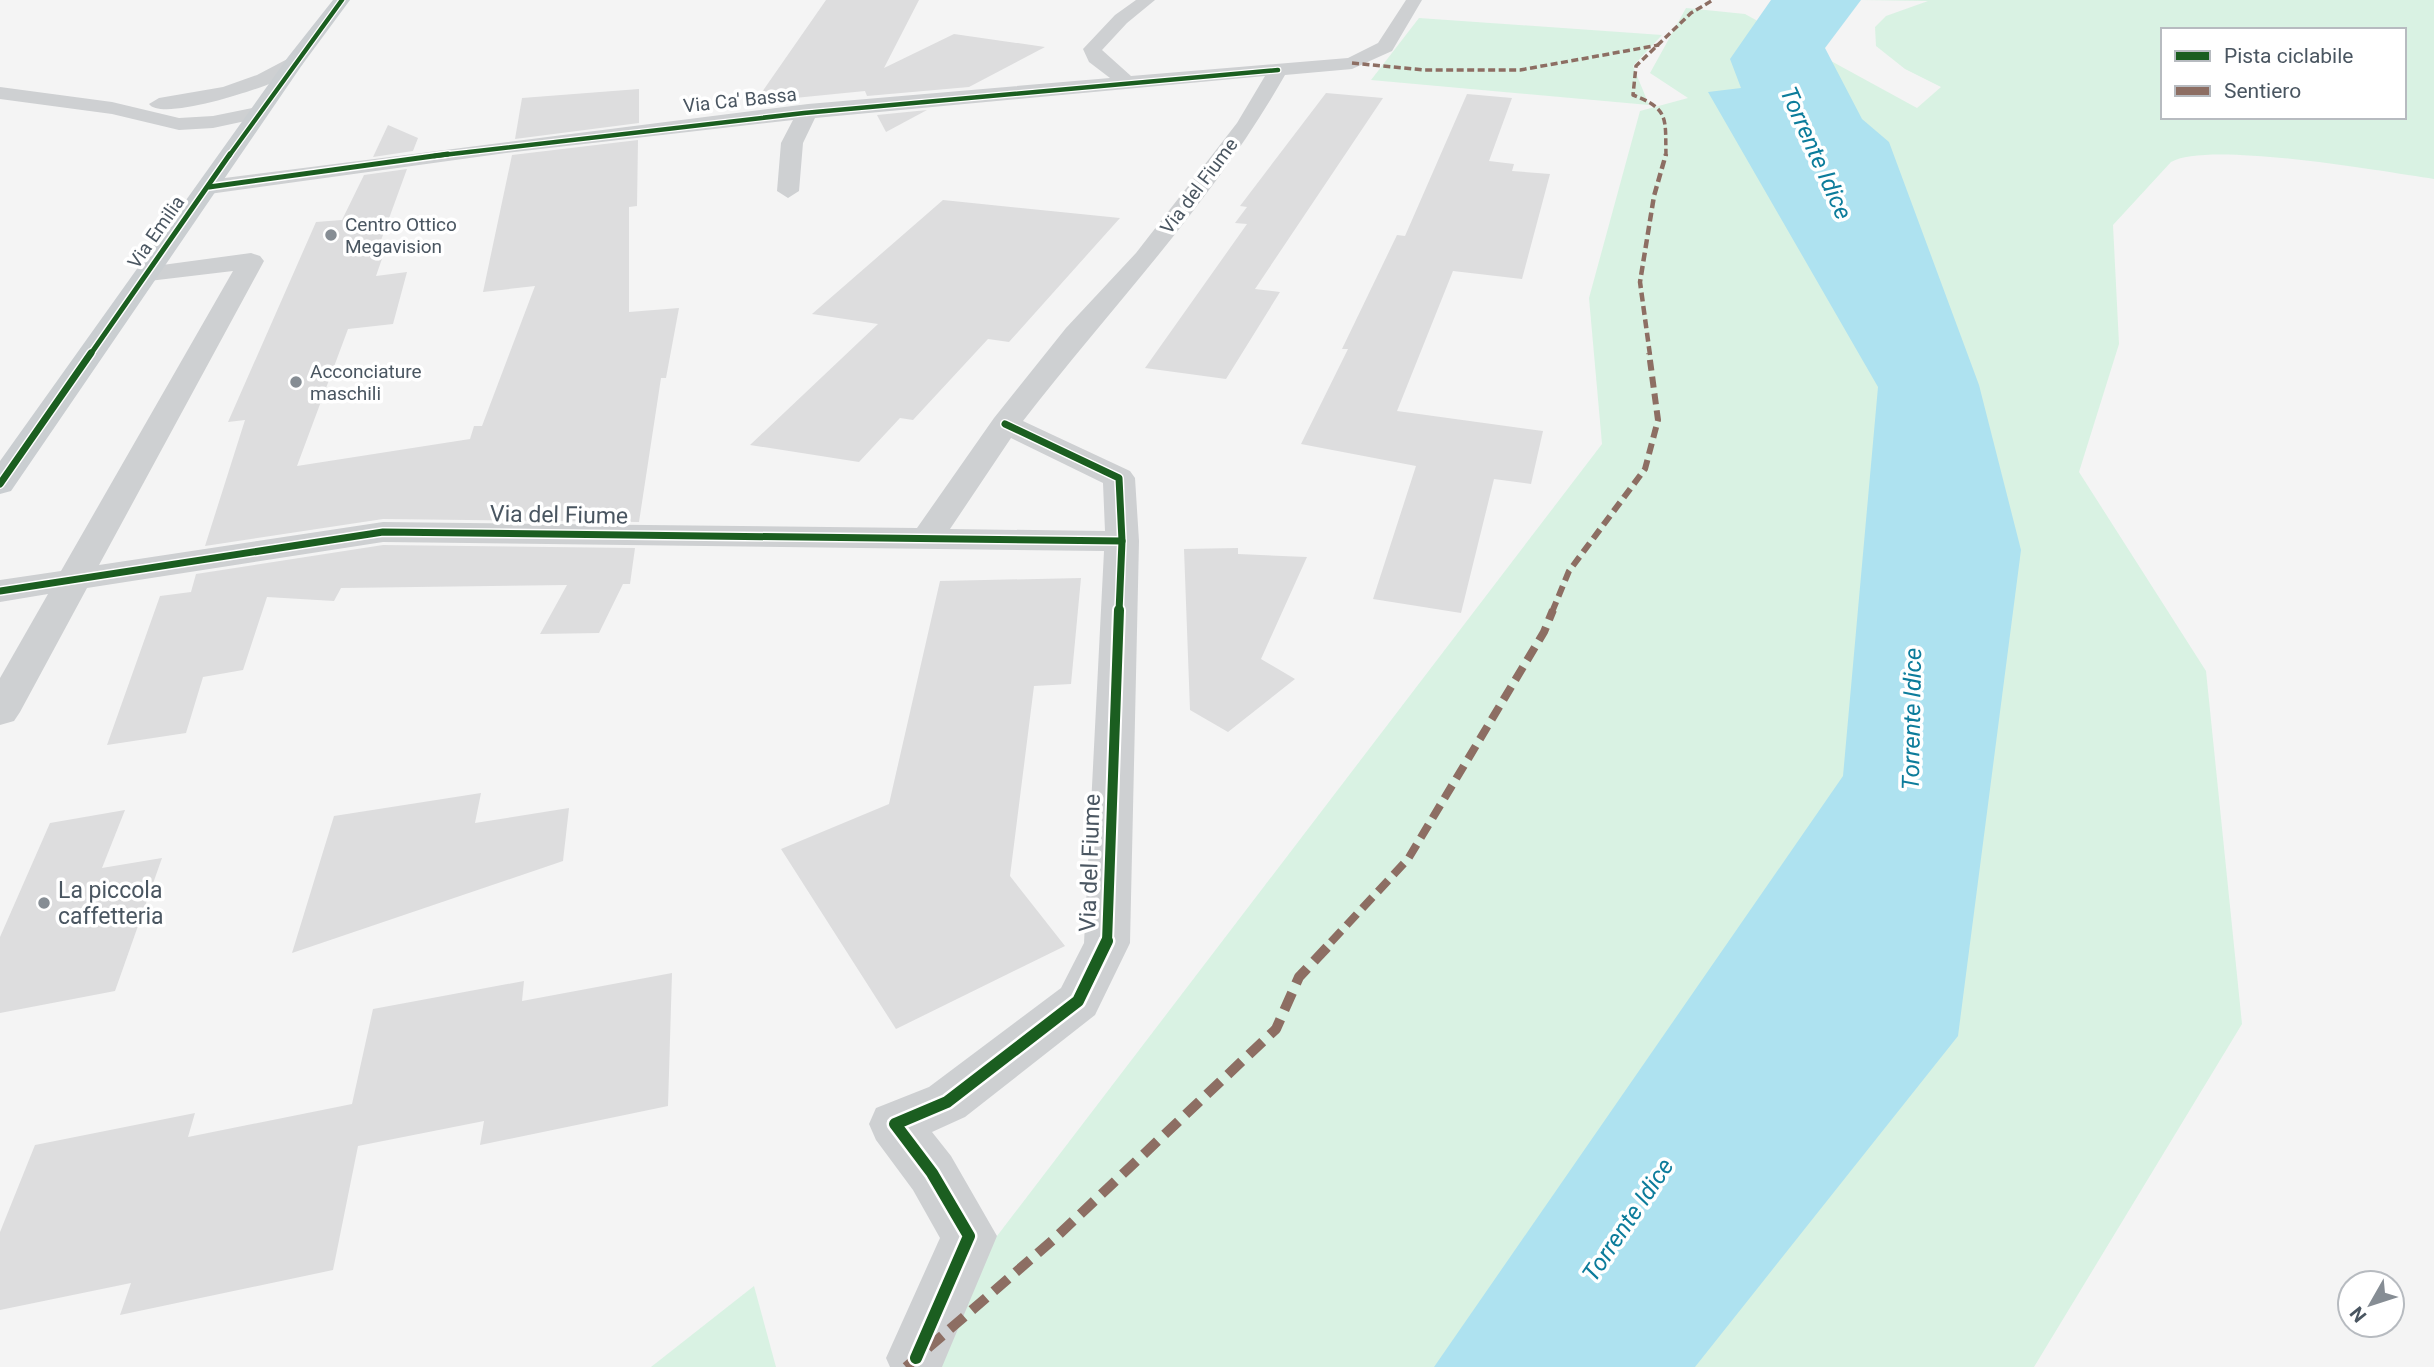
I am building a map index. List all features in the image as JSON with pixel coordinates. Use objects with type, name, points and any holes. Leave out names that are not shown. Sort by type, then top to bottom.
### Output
[{"type":"main road","name":"Via Emilia","points":[[0,484],[149,273],[257,113],[342,0]]},
{"type":"street","points":[[1126,81],[1096,58],[1092,49],[1107,37],[1121,19],[1147,0]]},
{"type":"street","points":[[1278,71],[1352,63],[1385,47],[1414,0]]},
{"type":"street","points":[[112,108],[173,102],[236,89],[271,76],[295,61]]},
{"type":"street","name":"Via Ca' Bassa","points":[[215,176],[410,157],[808,110],[1188,74],[1278,71]]},
{"type":"street","name":"Via del Fiume","points":[[927,538],[1005,424],[1076,334],[1145,258],[1246,125],[1278,71]]},
{"type":"street","points":[[0,93],[112,108],[179,124],[216,143],[215,176]]},
{"type":"street","name":"Via Ca' Bassa","points":[[788,191],[792,143],[808,110]]},
{"type":"street","points":[[179,124],[213,122],[257,113]]},
{"type":"street","points":[[0,712],[251,261],[149,273]]},
{"type":"street","name":"Via del Fiume","points":[[916,1358],[969,1236],[932,1174],[895,1124],[947,1101],[1079,1001],[1107,943],[1122,541],[1119,478],[1005,424]]},
{"type":"street","name":"Via del Fiume","points":[[0,591],[383,532],[1122,541]]},
{"type":"green space","points":[[1862,0],[2434,0],[2434,179],[2258,156],[2191,156],[2171,162],[2113,225],[2119,344],[2079,472],[2206,671],[2242,1024],[2034,1367],[897,1367],[1602,444],[1589,298],[1640,111],[1688,98],[1650,73],[1686,8],[1745,14],[1917,108],[1941,87],[1905,69],[1876,46],[1875,27],[1886,16],[1928,1]]},
{"type":"green space","points":[[1419,18],[1662,35],[1633,66],[1649,105],[1371,80]]},
{"type":"green space","points":[[754,1286],[776,1367],[651,1367]]},
{"type":"water","name":"Torrente Idice","points":[[1771,0],[1861,0],[1825,48],[1862,119],[1889,142],[1979,385],[2021,550],[1958,1036],[1695,1367],[1434,1367],[1843,776],[1878,387],[1708,92],[1741,88],[1730,59]]},
{"type":"building","points":[[826,0],[919,0],[884,68],[954,34],[1045,47],[969,87],[867,96],[865,91],[755,102]]},
{"type":"building","points":[[639,89],[639,123],[515,139],[522,98]]},
{"type":"building","points":[[1326,93],[1383,98],[1255,289],[1280,292],[1226,379],[1145,368],[1247,224],[1235,223],[1247,207],[1240,206]]},
{"type":"building","points":[[1467,94],[1512,98],[1489,161],[1514,164],[1512,171],[1550,174],[1522,279],[1453,271],[1397,411],[1543,431],[1531,484],[1494,479],[1461,613],[1373,599],[1416,466],[1301,444],[1348,349],[1342,349],[1397,235],[1405,236]]},
{"type":"building","points":[[927,110],[886,132],[877,115]]},
{"type":"building","points":[[388,125],[418,138],[413,151],[373,157]]},
{"type":"building","points":[[638,140],[637,206],[629,207],[629,312],[679,308],[666,378],[661,378],[639,522],[383,519],[205,546],[245,420],[228,422],[316,222],[342,220],[364,175],[407,169],[376,254],[384,253],[376,276],[407,272],[393,324],[348,329],[297,466],[470,439],[474,426],[482,426],[535,286],[483,292],[512,155]]},
{"type":"building","points":[[943,200],[1120,218],[1009,342],[988,339],[913,420],[900,418],[859,462],[750,445],[878,324],[812,314]]},
{"type":"building","points":[[383,545],[635,548],[630,584],[623,584],[599,633],[540,634],[567,585],[341,588],[334,601],[267,597],[243,670],[203,677],[186,733],[107,745],[160,596],[191,592],[196,574]]},
{"type":"building","points":[[1238,548],[1238,554],[1307,557],[1261,659],[1295,679],[1228,732],[1190,710],[1184,549]]},
{"type":"building","points":[[1081,578],[1071,684],[1034,686],[1010,876],[1065,946],[896,1029],[781,849],[889,804],[940,581]]},
{"type":"building","points":[[481,793],[475,823],[569,808],[563,861],[292,953],[334,816]]},
{"type":"building","points":[[125,810],[102,868],[162,858],[115,991],[0,1013],[0,937],[50,823]]},
{"type":"building","points":[[672,973],[668,1106],[480,1145],[484,1121],[358,1146],[333,1270],[120,1315],[131,1283],[0,1310],[0,1232],[35,1145],[195,1113],[188,1137],[352,1104],[373,1009],[524,981],[522,1001]]},
{"type":"marked path","points":[[906,1367],[1053,1240],[1276,1029],[1299,977],[1408,859],[1544,632],[1569,571],[1645,469],[1658,420],[1640,282],[1654,196],[1666,156],[1665,117],[1656,104],[1633,95],[1636,66],[1691,13],[1713,0]]},
{"type":"marked path","points":[[1352,63],[1425,70],[1520,70],[1659,45]]},
{"type":"cycle path","points":[[0,484],[295,61],[342,0]]},
{"type":"cycle path","points":[[209,187],[506,146],[704,123],[1175,77],[1278,70]]},
{"type":"cycle path","points":[[916,1358],[969,1236],[932,1173],[895,1124],[947,1102],[1078,1001],[1107,943],[1122,541],[1119,478],[1005,424]]},
{"type":"cycle path","points":[[0,591],[383,532],[1122,541]]},
{"type":"place","name":"Centro Ottico Megavision","points":[[331,235]]},
{"type":"place","name":"Acconciature maschili","points":[[296,382]]},
{"type":"place","name":"La piccola caffetteria","points":[[44,903]]}]
